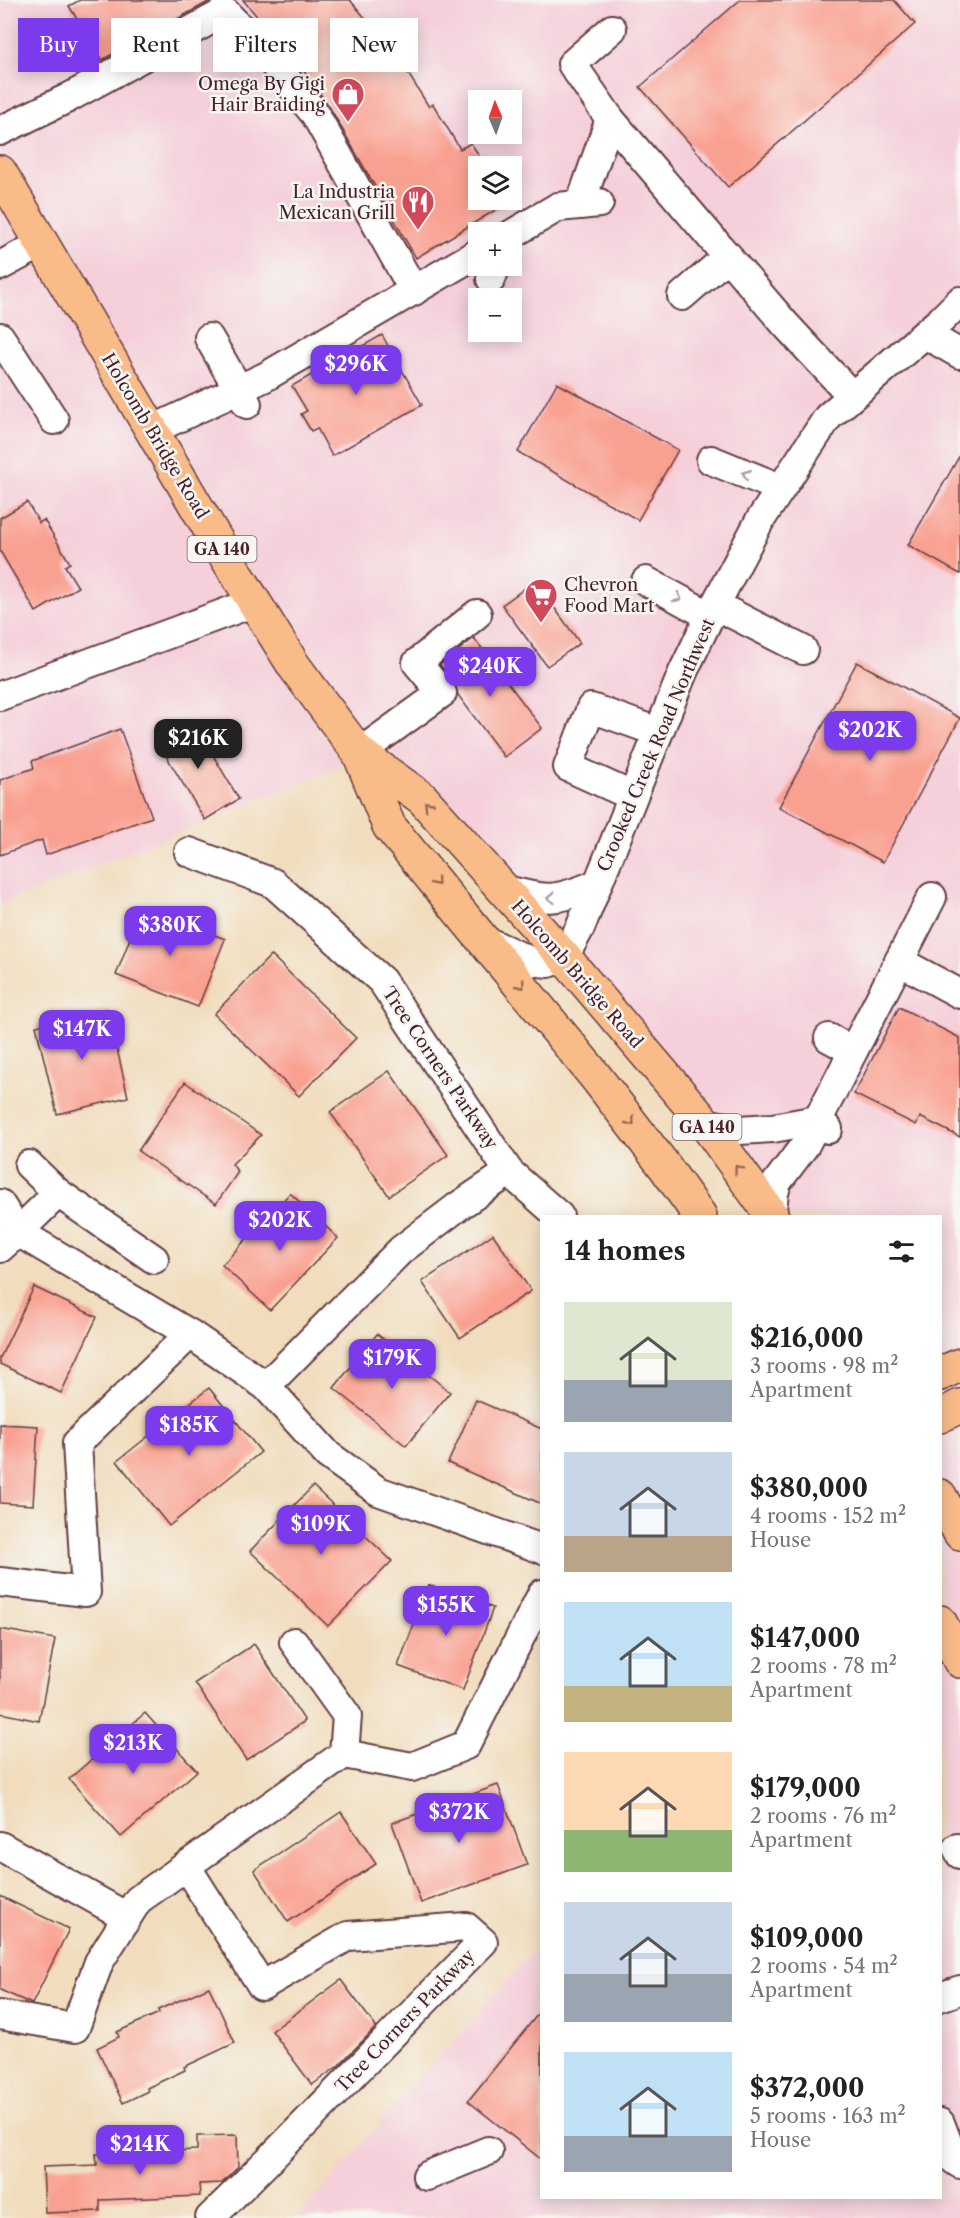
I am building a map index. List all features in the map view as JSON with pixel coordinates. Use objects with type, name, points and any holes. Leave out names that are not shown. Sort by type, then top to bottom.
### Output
[{"type":"main road","name":"Holcomb Bridge Road","points":[[0,172],[294,666],[359,753],[389,826],[612,1099],[699,1215]]},
{"type":"main road","name":"Holcomb Bridge Road","points":[[359,753],[422,798],[564,957],[705,1124],[771,1215]]},
{"type":"main road","points":[[942,1353],[960,1354]]},
{"type":"main road","points":[[942,1373],[960,1365]]},
{"type":"main road","points":[[942,1415],[960,1406]]},
{"type":"main road","points":[[942,1500],[960,1533]]},
{"type":"main road","points":[[942,1626],[960,1661]]},
{"type":"street","points":[[0,131],[68,98],[225,12],[269,58],[315,114],[414,291]]},
{"type":"street","points":[[612,29],[572,64],[610,119],[785,324],[852,396]]},
{"type":"street","points":[[522,230],[579,205],[610,119]]},
{"type":"street","points":[[0,266],[41,244]]},
{"type":"street","points":[[682,296],[728,256]]},
{"type":"street","points":[[152,430],[243,396],[265,377],[468,259]]},
{"type":"street","name":"Crooked Creek Road Northwest","points":[[564,957],[580,928],[683,672],[712,610],[759,522],[828,417],[960,301]]},
{"type":"street","points":[[925,334],[960,354]]},
{"type":"street","points":[[0,337],[54,420]]},
{"type":"street","points":[[209,338],[243,396]]},
{"type":"street","points":[[711,460],[780,488]]},
{"type":"street","points":[[646,581],[803,650]]},
{"type":"street","points":[[0,696],[255,602]]},
{"type":"street","points":[[359,753],[442,693],[417,663],[477,614]]},
{"type":"street","points":[[632,796],[568,767],[591,708],[658,732]]},
{"type":"street","name":"Tree Corners Parkway","points":[[189,852],[273,884],[382,981],[509,1172],[558,1215]]},
{"type":"street","name":"Crooked Creek Road Northwest","points":[[503,890],[535,898],[552,899],[570,895],[597,884]]},
{"type":"street","points":[[772,1215],[777,1182],[824,1126],[841,1044],[899,961],[932,897]]},
{"type":"street","points":[[484,940],[530,961],[549,963],[564,957]]},
{"type":"street","points":[[899,961],[960,994]]},
{"type":"street","points":[[705,1124],[739,1130],[824,1126]]},
{"type":"street","points":[[28,1165],[58,1193],[154,1259]]},
{"type":"street","points":[[266,1386],[401,1250],[460,1205],[509,1172]]},
{"type":"street","points":[[9,1240],[58,1193]]},
{"type":"street","points":[[0,1204],[9,1240],[190,1334],[266,1386],[328,1455],[378,1491],[540,1548]]},
{"type":"street","points":[[0,1582],[86,1592],[77,1443],[190,1334]]},
{"type":"street","points":[[0,2015],[75,2028],[99,1962],[138,1900],[344,1754],[412,1767],[466,1745],[540,1598]]},
{"type":"street","points":[[294,1642],[347,1716],[344,1754]]},
{"type":"street","points":[[0,1846],[127,1917]]},
{"type":"street","name":"Tree Corners Parkway","points":[[186,1866],[262,1986],[348,1936],[466,1927],[483,1942],[377,2048],[287,2144],[210,2218]]},
{"type":"street","points":[[942,1995],[960,1990]]},
{"type":"street","points":[[942,2128],[954,2160],[960,2164]]},
{"type":"street","points":[[427,2176],[488,2151]]},
{"type":"shaded area","points":[[0,0],[960,0],[960,2218],[297,2217],[540,1943],[540,2199],[942,2199],[942,1215],[761,1215],[381,750],[0,905]]},
{"type":"building","points":[[80,0],[212,0],[179,18],[111,18],[111,55],[102,60],[99,55],[99,18],[76,18],[69,6]]},
{"type":"building","points":[[243,0],[350,0],[365,18],[330,18],[330,72],[407,72],[429,107],[433,104],[460,149],[472,144],[479,156],[468,156],[468,210],[495,210],[476,222],[468,222],[468,227],[416,258],[329,106],[304,72],[318,72],[318,18],[258,18]]},
{"type":"building","points":[[740,0],[894,0],[915,24],[728,187],[640,87]]},
{"type":"building","points":[[382,335],[422,405],[332,456],[317,428],[311,431],[301,414],[307,411],[292,386]]},
{"type":"building","points":[[557,383],[678,450],[638,520],[518,452]]},
{"type":"building","points":[[960,455],[960,574],[908,545]]},
{"type":"building","points":[[27,502],[39,523],[44,520],[70,563],[65,566],[78,587],[36,612],[0,551],[0,518]]},
{"type":"building","name":"Chevron Food Mart","points":[[535,581],[580,643],[547,666],[502,605]]},
{"type":"building","points":[[474,638],[542,728],[504,757],[458,695],[455,683],[440,665]]},
{"type":"building","points":[[857,662],[960,718],[883,862],[779,807]]},
{"type":"building","points":[[192,720],[239,799],[205,820],[157,741]]},
{"type":"building","points":[[120,729],[152,817],[46,855],[42,840],[0,855],[0,780],[34,768],[32,761]]},
{"type":"building","points":[[142,907],[225,939],[198,1007],[116,975]]},
{"type":"building","points":[[271,955],[356,1038],[299,1096],[214,1014]]},
{"type":"building","points":[[899,1007],[960,1038],[960,1137],[920,1117],[916,1125],[854,1094]]},
{"type":"building","points":[[108,1009],[128,1097],[57,1114],[36,1026]]},
{"type":"building","points":[[389,1071],[448,1155],[389,1196],[330,1112]]},
{"type":"building","points":[[185,1082],[261,1135],[232,1164],[238,1172],[216,1204],[138,1151]]},
{"type":"building","points":[[290,1193],[338,1238],[270,1310],[222,1265]]},
{"type":"building","points":[[493,1234],[531,1291],[460,1338],[422,1282]]},
{"type":"building","points":[[34,1287],[97,1317],[61,1393],[0,1364],[0,1358]]},
{"type":"building","points":[[377,1334],[450,1392],[406,1446],[334,1388]]},
{"type":"building","points":[[209,1388],[261,1452],[169,1526],[117,1461]]},
{"type":"building","points":[[476,1400],[540,1428],[540,1503],[448,1463]]},
{"type":"building","points":[[0,1424],[38,1426],[33,1505],[0,1503]]},
{"type":"building","points":[[313,1486],[392,1561],[328,1626],[250,1551]]},
{"type":"building","points":[[429,1585],[493,1608],[463,1690],[398,1666]]},
{"type":"building","points":[[0,1629],[55,1639],[39,1721],[0,1713]]},
{"type":"building","points":[[254,1644],[305,1721],[246,1760],[195,1683]]},
{"type":"building","points":[[145,1713],[197,1771],[121,1837],[69,1779]]},
{"type":"building","points":[[498,1785],[527,1865],[421,1903],[392,1823]]},
{"type":"building","points":[[341,1812],[376,1864],[288,1922],[254,1870]]},
{"type":"building","points":[[0,1896],[69,1929],[32,2004],[0,1990]]},
{"type":"building","points":[[341,1980],[376,2027],[338,2066],[312,2085],[272,2031]]},
{"type":"building","points":[[209,1987],[235,2043],[184,2067],[185,2070],[147,2088],[148,2091],[123,2103],[97,2048],[119,2037],[117,2032]]},
{"type":"building","points":[[540,2011],[540,2158],[468,2101]]},
{"type":"building","points":[[237,2135],[238,2167],[222,2183],[199,2184],[200,2196],[100,2200],[100,2211],[45,2213],[43,2167],[97,2165],[96,2154],[197,2150],[197,2136]]},
{"type":"place","name":"Omega By Gigi Hair Braiding","points":[[348,123]]},
{"type":"place","name":"La Industria Mexican Grill","points":[[418,231]]},
{"type":"place","name":"Chevron Food Mart","points":[[541,624]]}]
